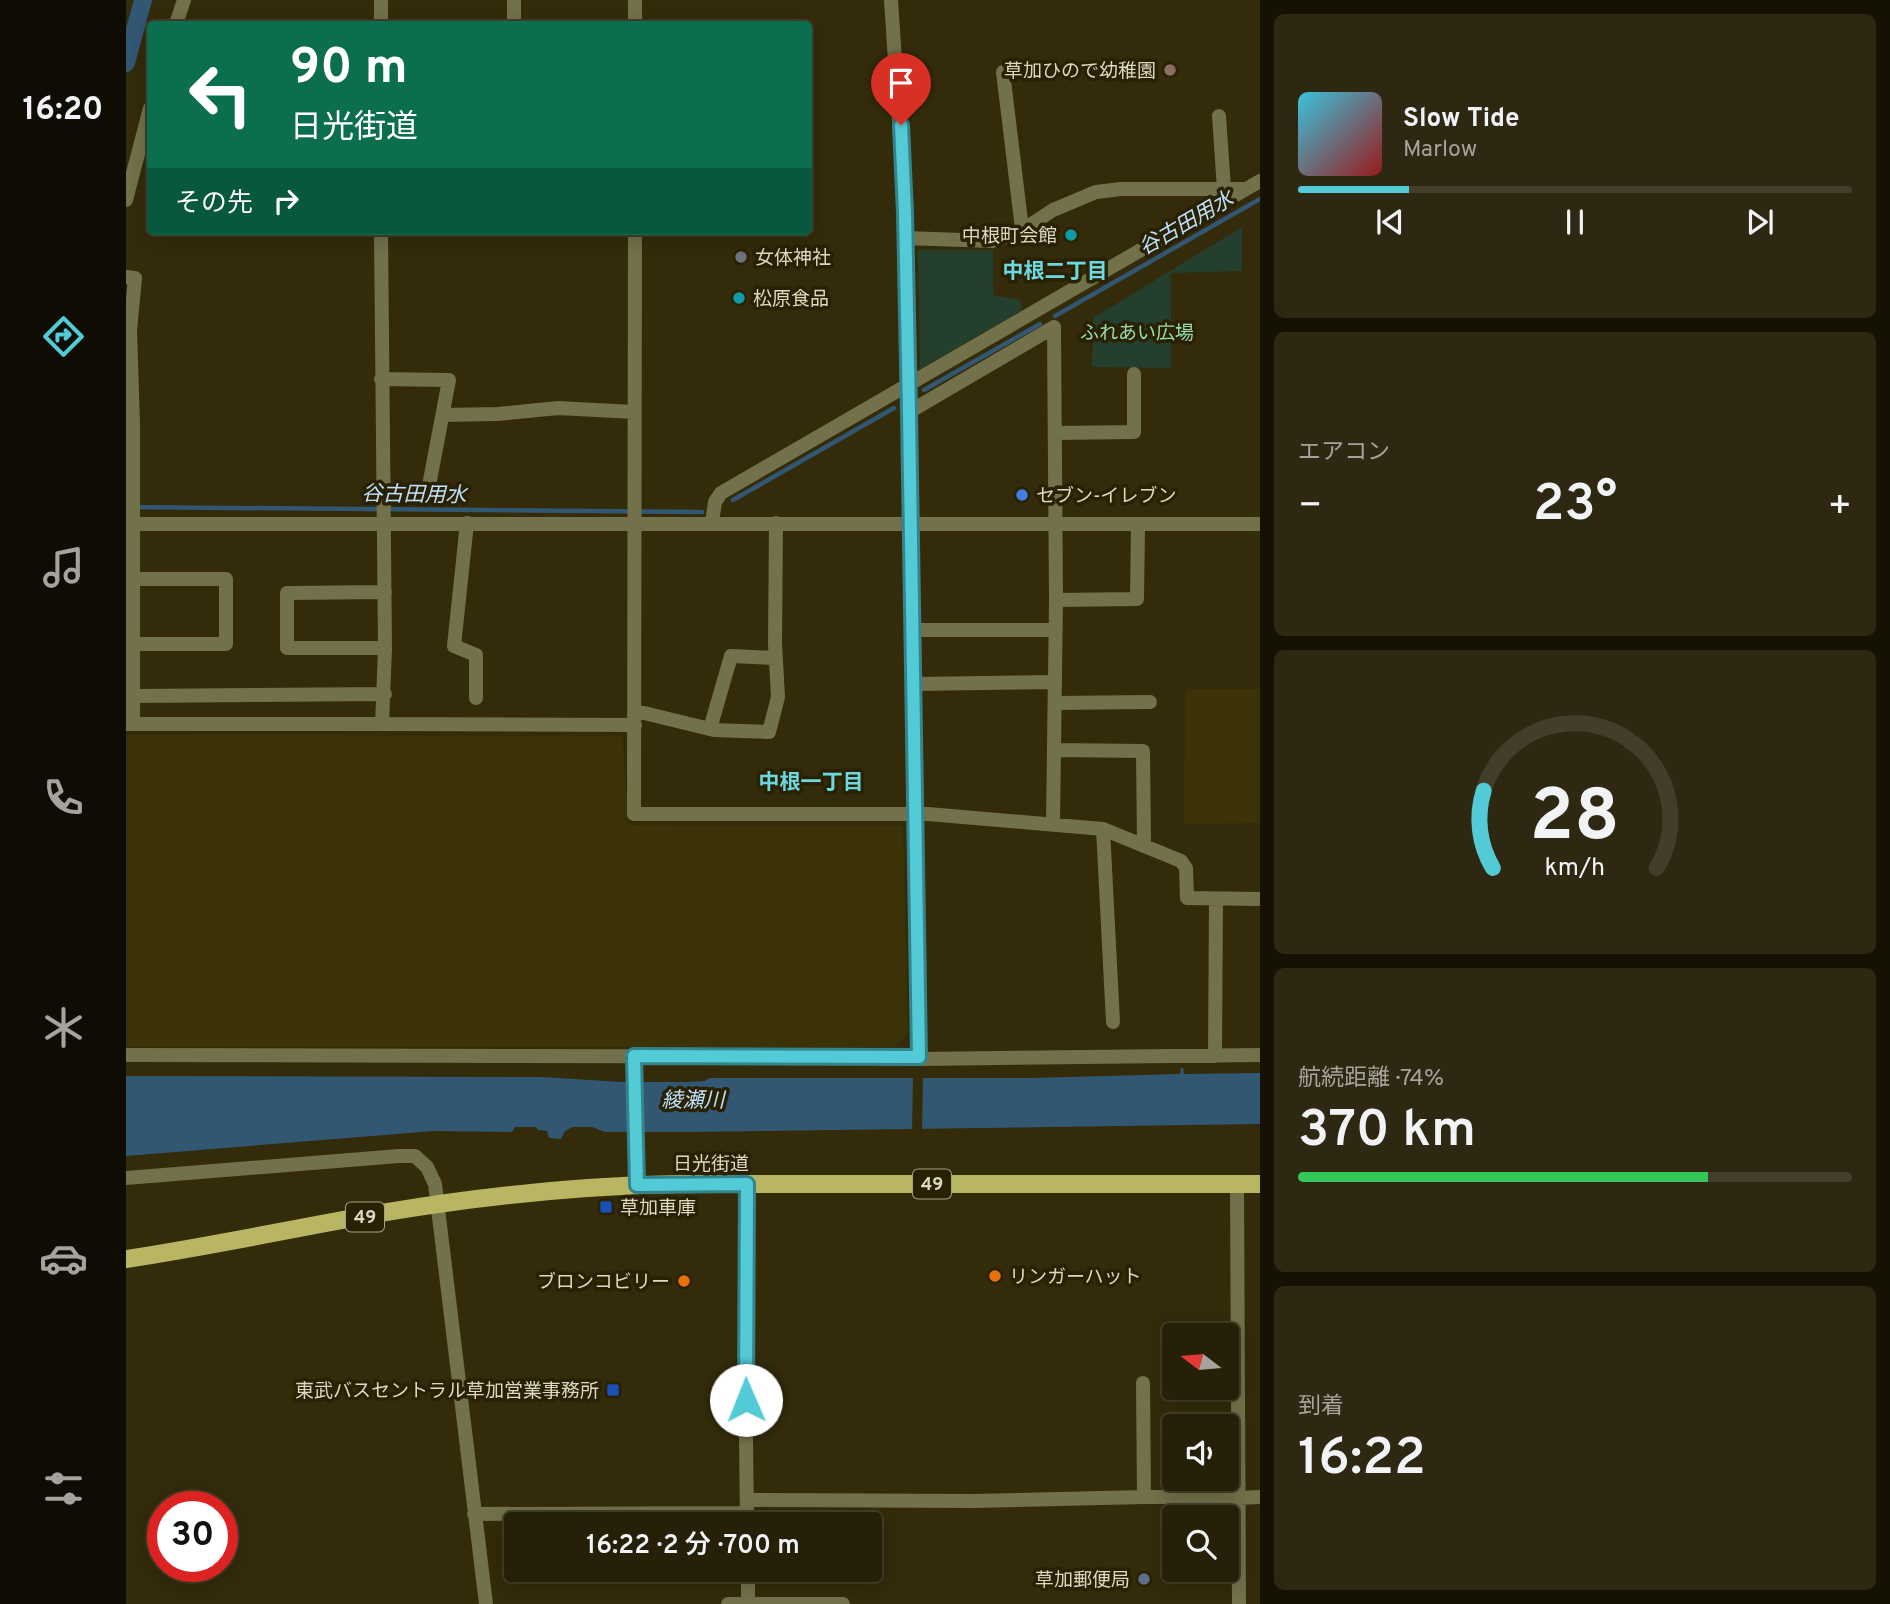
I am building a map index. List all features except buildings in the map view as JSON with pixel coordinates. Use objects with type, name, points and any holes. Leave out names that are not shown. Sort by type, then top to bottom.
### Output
[{"type":"main road","name":"日光街道","points":[[126,1259],[437,1205],[548,1191],[637,1185],[1260,1184]]},
{"type":"street","points":[[177,21],[184,0]]},
{"type":"street","points":[[381,0],[381,21]]},
{"type":"street","points":[[514,0],[514,21]]},
{"type":"street","points":[[635,0],[635,21]]},
{"type":"street","points":[[891,0],[902,146],[905,238],[914,630],[919,1057]]},
{"type":"street","points":[[1003,72],[1022,229]]},
{"type":"street","points":[[1219,116],[1224,189]]},
{"type":"street","points":[[126,200],[147,120]]},
{"type":"street","points":[[712,523],[715,502],[721,493],[1260,181]]},
{"type":"street","points":[[905,238],[992,241],[1018,233],[1053,210],[1096,192],[1121,189],[1246,189]]},
{"type":"street","points":[[381,235],[386,648],[382,724]]},
{"type":"street","points":[[635,235],[634,814],[916,813],[1103,829],[1144,844],[1184,864],[1187,898],[1260,899]]},
{"type":"street","points":[[126,277],[135,278],[130,330],[133,424],[129,524],[133,579],[133,644],[129,671],[133,696],[129,724],[382,724],[635,718],[710,729],[769,732],[778,697],[776,523]]},
{"type":"street","points":[[909,412],[1054,327],[1056,600],[1053,824]]},
{"type":"street","points":[[1055,433],[1134,432],[1134,374]]},
{"type":"street","points":[[381,379],[449,380],[427,496]]},
{"type":"street","points":[[443,415],[498,414],[558,408],[634,412]]},
{"type":"street","points":[[467,523],[454,646],[475,655],[475,698]]},
{"type":"street","points":[[129,524],[1260,524]]},
{"type":"street","points":[[1056,600],[1137,600],[1138,524]]},
{"type":"street","points":[[133,579],[226,579],[226,644],[133,644]]},
{"type":"street","points":[[384,592],[287,593],[286,648],[386,648]]},
{"type":"street","points":[[914,630],[1055,630]]},
{"type":"street","points":[[710,729],[731,656],[776,658]]},
{"type":"street","points":[[914,684],[1055,682]]},
{"type":"street","points":[[133,696],[385,694]]},
{"type":"street","points":[[1055,703],[1150,702]]},
{"type":"street","points":[[1054,750],[1143,751],[1144,844]]},
{"type":"street","points":[[1103,829],[1113,1022]]},
{"type":"street","points":[[1215,1056],[1216,899]]},
{"type":"street","points":[[126,1055],[919,1057],[1011,1060],[1260,1055]]},
{"type":"street","points":[[634,1056],[637,1185]]},
{"type":"street","points":[[126,1178],[415,1156],[427,1167],[435,1184],[486,1604]]},
{"type":"street","points":[[747,1184],[747,1512],[960,1501],[1144,1497],[1188,1497],[1196,1500],[1260,1497]]},
{"type":"street","points":[[1237,1184],[1238,1604]]},
{"type":"street","points":[[1143,1383],[1144,1497]]},
{"type":"street","points":[[474,1514],[504,1514]]},
{"type":"street","points":[[748,1582],[748,1604]]},
{"type":"street","points":[[729,1604],[843,1604]]},
{"type":"shaded area","points":[[1185,689],[1260,689],[1260,823],[1184,824]]},
{"type":"shaded area","points":[[126,735],[622,736],[629,825],[903,826],[908,1034],[893,1047],[126,1047]]},
{"type":"green space","name":"ふれあい広場","points":[[1242,227],[1242,271],[1171,273],[1171,368],[1092,367],[1093,318]]},
{"type":"green space","points":[[918,250],[993,250],[993,295],[1020,300],[1022,310],[920,369]]},
{"type":"water","name":"綾瀬川","points":[[1181,1068],[1184,1074],[1260,1073],[1260,1124],[689,1132],[605,1132],[592,1127],[573,1127],[565,1131],[561,1139],[549,1138],[547,1131],[538,1130],[536,1127],[515,1127],[512,1132],[434,1131],[126,1156],[126,1076],[541,1077],[623,1082],[686,1082],[705,1081],[709,1078],[1032,1078],[1180,1074]]},
{"type":"pier","points":[[913,1075],[923,1075],[922,1133],[912,1133]]},
{"type":"waterway","points":[[126,63],[143,0]]},
{"type":"waterway","name":"谷古田用水","points":[[1055,316],[1260,199]]},
{"type":"waterway","name":"谷古田用水","points":[[924,390],[1040,324]]},
{"type":"waterway","name":"谷古田用水","points":[[733,500],[894,408]]},
{"type":"waterway","name":"谷古田用水","points":[[126,507],[702,512]]},
{"type":"place","name":"草加ひので幼稚園","points":[[1170,70]]},
{"type":"place","name":"中根町会館","points":[[1071,235]]},
{"type":"place","name":"女体神社","points":[[741,257]]},
{"type":"place","name":"松原食品","points":[[739,298]]},
{"type":"place","name":"セブン-イレブン","points":[[1022,495]]},
{"type":"place","name":"草加車庫","points":[[606,1207]]},
{"type":"place","name":"リンガーハット","points":[[995,1276]]},
{"type":"place","name":"ブロンコビリー","points":[[684,1281]]},
{"type":"place","name":"東武バスセントラル草加営業事務所","points":[[613,1390]]},
{"type":"place","name":"草加郵便局","points":[[1144,1579]]},
{"type":"district","name":"中根二丁目","points":[[1055,271]]},
{"type":"district","name":"中根一丁目","points":[[811,782]]},
{"type":"route","points":[[746,1400],[747,1184],[637,1185],[634,1056],[919,1057],[914,630],[901,125]]}]
